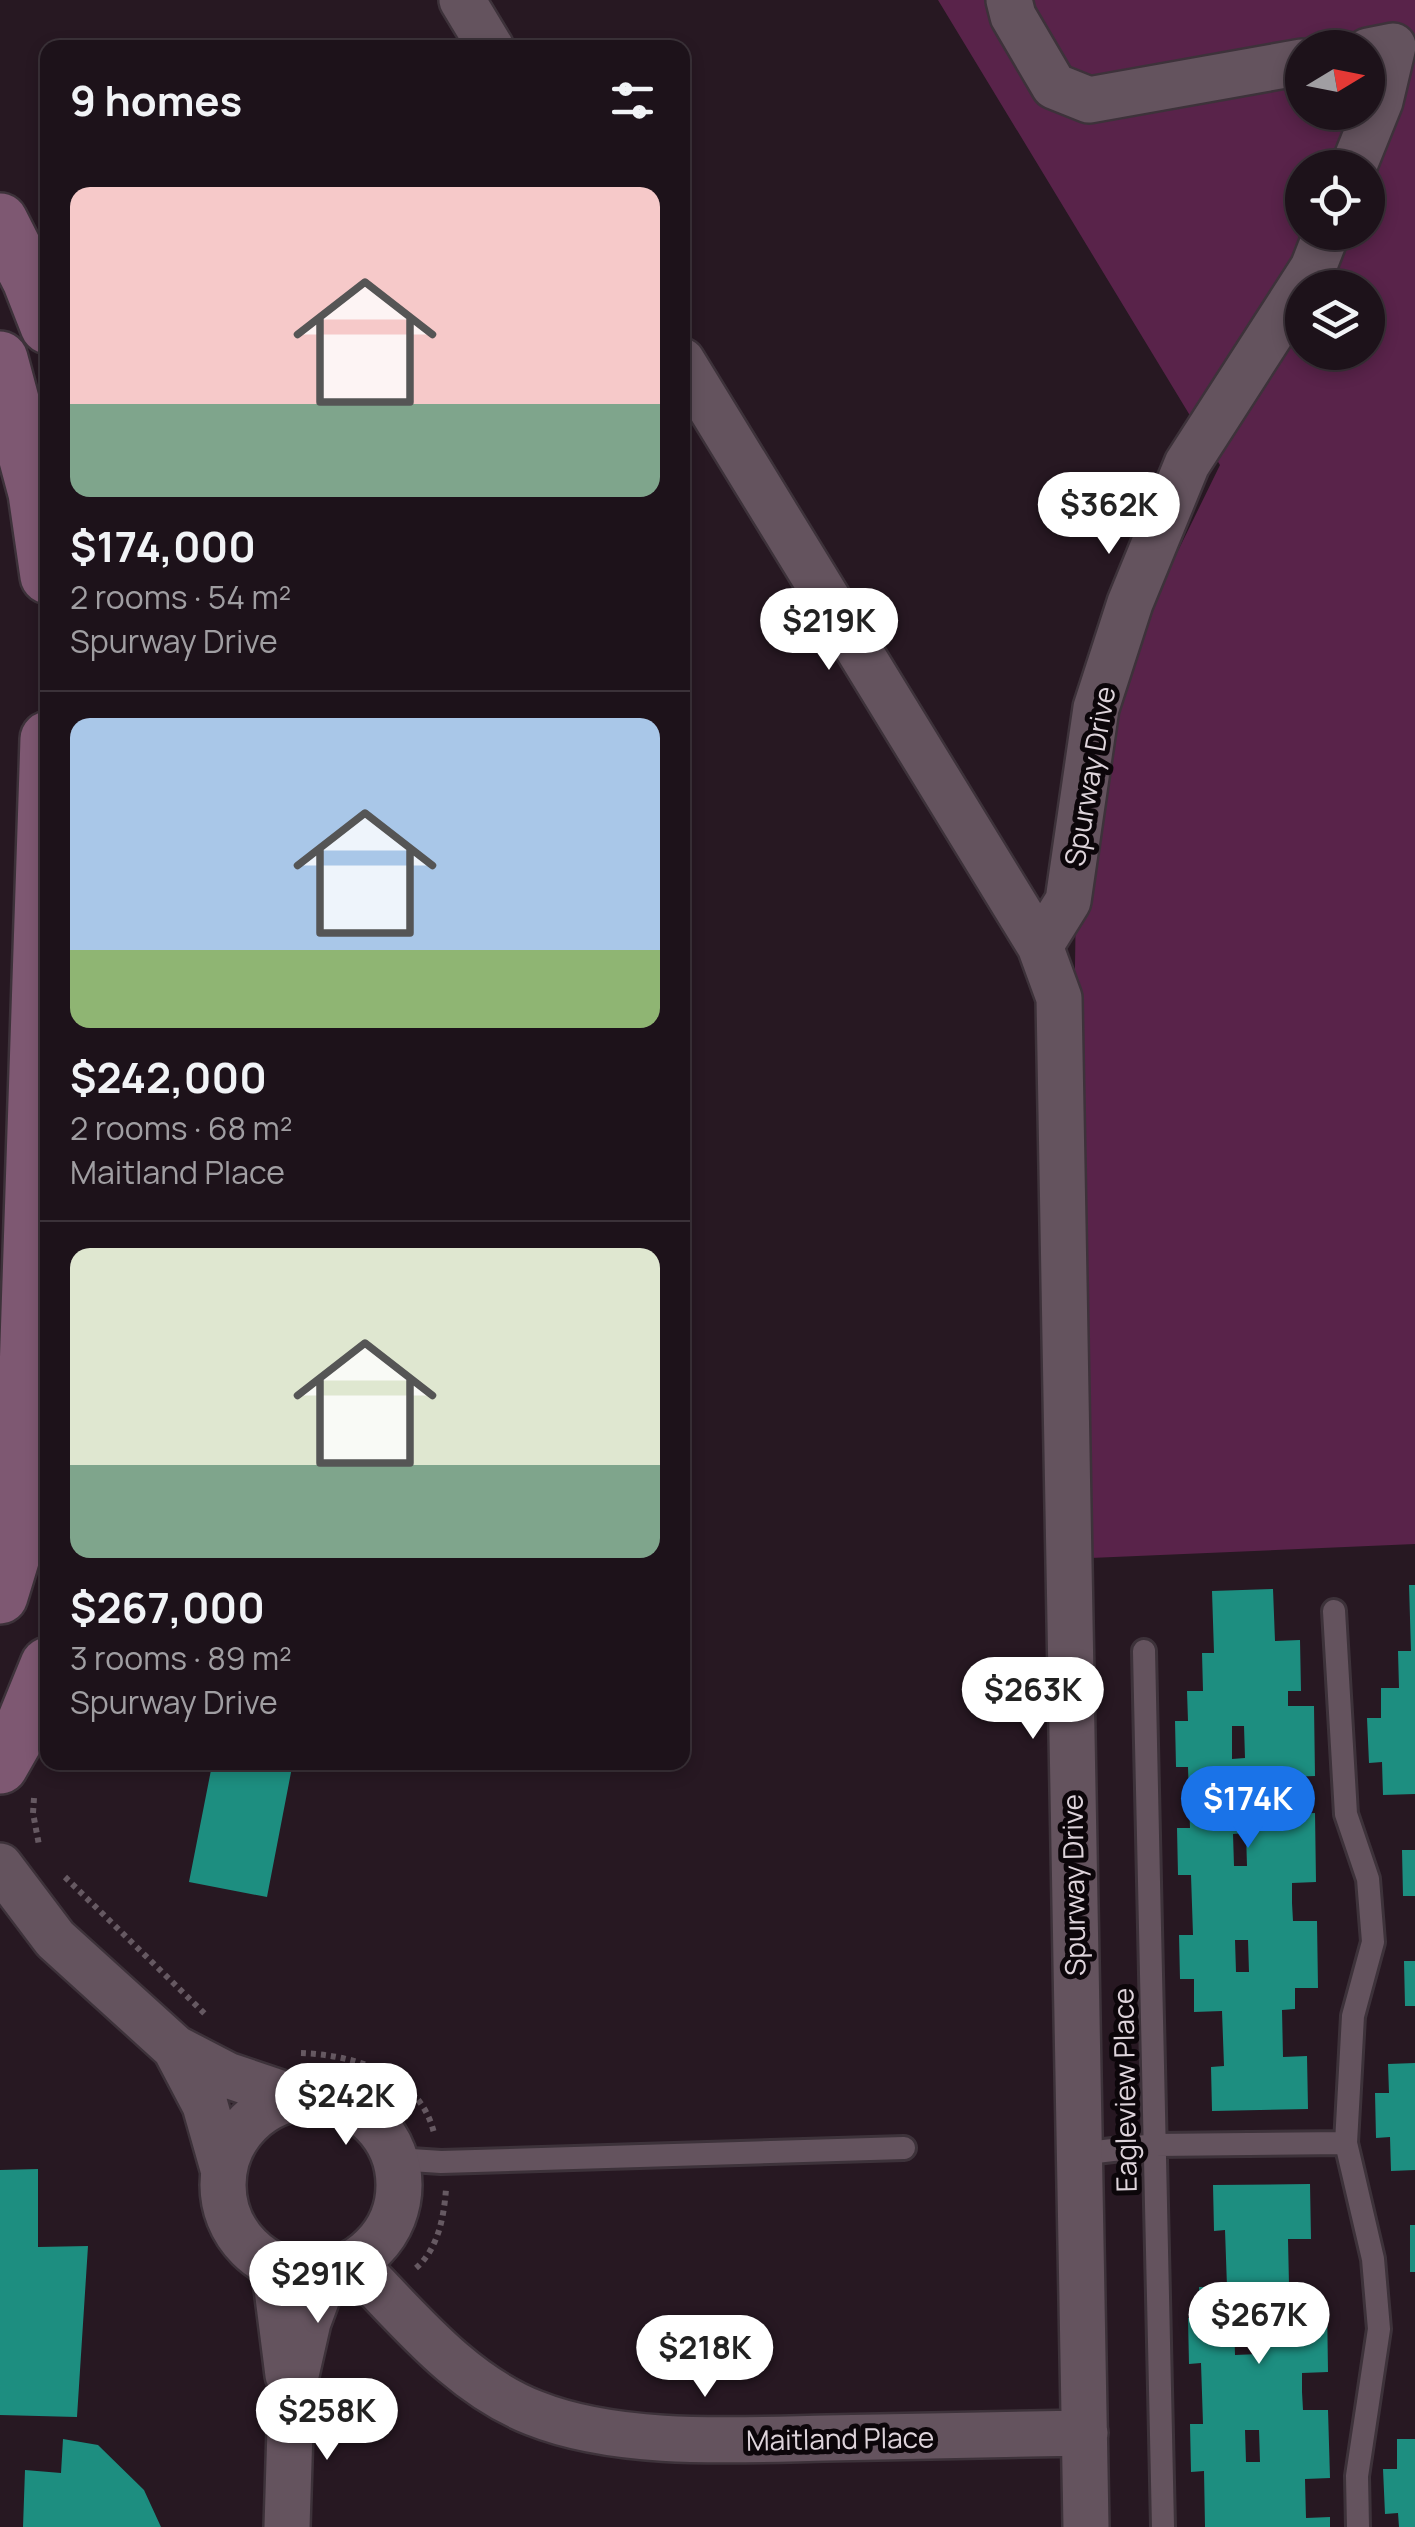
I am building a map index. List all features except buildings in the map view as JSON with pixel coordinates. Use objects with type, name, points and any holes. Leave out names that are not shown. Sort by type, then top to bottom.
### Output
[{"type":"street","points":[[462,0],[486,40]]},
{"type":"street","points":[[1009,0],[1012,16],[1054,86],[1089,100],[1285,65]]},
{"type":"street","points":[[1385,48],[1394,46],[1385,81]]},
{"type":"street","points":[[0,221],[40,306]]},
{"type":"street","name":"Spurway Drive","points":[[1040,946],[1068,902],[1096,708],[1137,586],[1188,464],[1313,268],[1320,250]]},
{"type":"street","points":[[0,359],[40,521]]},
{"type":"street","name":"Spurway Drive","points":[[690,374],[1040,946],[1058,998],[1086,2527]]},
{"type":"street","points":[[0,1596],[17,1540],[24,1463],[40,980]]},
{"type":"street","points":[[0,1766],[24,1724],[40,1684]]},
{"type":"street","points":[[0,1866],[55,1940]]},
{"type":"street","points":[[0,1906],[55,1940],[175,2048],[227,2076],[295,2098]]},
{"type":"street","points":[[175,2048],[206,2105],[224,2172],[224,2200],[234,2227],[250,2249],[274,2265],[299,2273],[340,2268],[378,2244],[394,2218],[400,2189],[396,2159],[385,2136],[346,2103],[320,2097],[295,2098],[269,2107],[247,2124],[232,2146],[224,2172]]},
{"type":"street","points":[[274,2265],[278,2319],[292,2397]]},
{"type":"street","points":[[287,2527],[292,2397],[308,2322],[340,2268]]},
{"type":"street","name":"Maitland Place","points":[[340,2268],[486,2386],[532,2412],[599,2432],[740,2440],[1085,2433]]},
{"type":"lane","points":[[1334,1611],[1346,1814],[1368,1878],[1373,1942],[1354,2016],[1346,2143],[1374,2259],[1379,2330],[1357,2476],[1358,2527]]},
{"type":"lane","name":"Eagleview Place","points":[[1144,1651],[1163,2527]]},
{"type":"lane","points":[[1079,2154],[1155,2145],[1346,2143]]},
{"type":"lane","points":[[396,2159],[441,2162],[904,2148]]},
{"type":"shaded area","points":[[938,0],[1415,0],[1415,1544],[1067,1559],[1076,893],[1105,700],[1220,465]]}]
